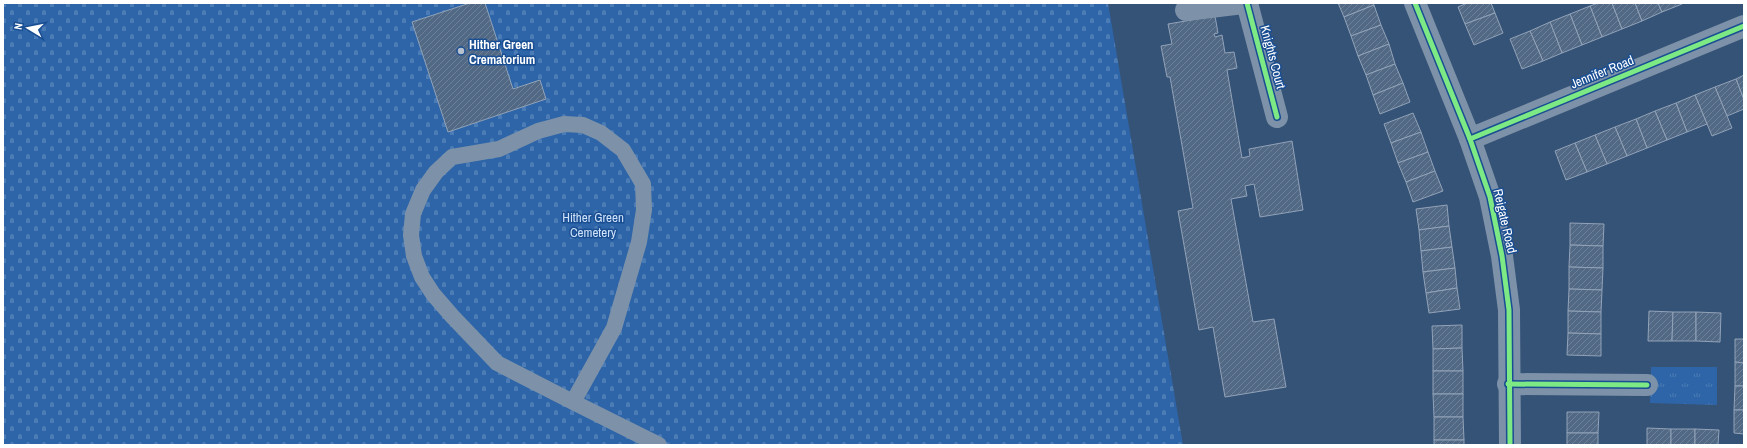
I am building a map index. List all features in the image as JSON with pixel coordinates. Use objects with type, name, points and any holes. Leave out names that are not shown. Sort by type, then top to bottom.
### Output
[{"type":"street","points":[[1186,10],[1243,3]]},
{"type":"street","name":"Knights Court","points":[[1247,3],[1277,117]]},
{"type":"street","name":"Reigate Road","points":[[1415,3],[1470,139],[1490,197],[1502,256],[1509,310],[1508,384],[1510,445]]},
{"type":"street","name":"Jennifer Road","points":[[1470,139],[1744,26]]},
{"type":"street","points":[[1508,384],[1647,385]]},
{"type":"lane","points":[[574,402],[614,328],[639,242],[644,204],[643,184],[623,150],[601,133],[583,125],[564,124],[538,131],[499,149],[452,157],[436,172],[423,190],[412,214],[410,235],[414,256],[422,277],[433,294],[498,363],[574,402],[659,445]]},
{"type":"green space","name":"Hither Green Cemetery","points":[[3,3],[1108,3],[1183,445],[3,445]]},
{"type":"green space","points":[[1651,367],[1717,367],[1717,405],[1650,403]]},
{"type":"building","name":"Hither Green Crematorium","points":[[470,3],[485,3],[513,89],[540,80],[546,99],[448,132],[412,22]]},
{"type":"building","points":[[1338,3],[1373,3],[1374,5],[1344,17]]},
{"type":"building","points":[[1467,3],[1491,3],[1495,13],[1465,24],[1458,7]]},
{"type":"building","points":[[1598,3],[1612,3],[1622,29],[1602,37],[1590,6]]},
{"type":"building","points":[[1612,3],[1635,3],[1642,21],[1622,29]]},
{"type":"building","points":[[1635,3],[1658,3],[1662,12],[1642,21]]},
{"type":"building","points":[[1658,3],[1682,3],[1682,4],[1662,12]]},
{"type":"building","points":[[1374,5],[1381,25],[1351,36],[1344,17]]},
{"type":"building","points":[[1590,6],[1602,37],[1582,45],[1570,14]]},
{"type":"building","points":[[1495,13],[1503,33],[1474,45],[1465,24]]},
{"type":"building","points":[[1570,14],[1582,45],[1562,53],[1550,22]]},
{"type":"building","points":[[1215,16],[1218,33],[1214,34],[1215,37],[1222,35],[1225,53],[1234,52],[1237,68],[1227,70],[1242,158],[1250,156],[1249,149],[1292,141],[1303,210],[1260,217],[1254,184],[1245,186],[1247,196],[1231,199],[1253,322],[1274,319],[1286,387],[1225,397],[1213,327],[1199,330],[1178,211],[1193,208],[1170,77],[1167,77],[1161,46],[1172,44],[1168,24]]},
{"type":"building","points":[[1550,22],[1562,53],[1543,61],[1530,31]]},
{"type":"building","points":[[1381,25],[1389,44],[1358,56],[1351,36]]},
{"type":"building","points":[[1530,31],[1543,61],[1522,69],[1510,39]]},
{"type":"building","points":[[1389,44],[1395,64],[1366,75],[1358,56]]},
{"type":"building","points":[[1395,64],[1403,83],[1373,95],[1366,75]]},
{"type":"building","points":[[1744,75],[1744,100],[1736,79]]},
{"type":"building","points":[[1736,79],[1744,100],[1744,109],[1727,116],[1715,87]]},
{"type":"building","points":[[1403,83],[1410,102],[1380,114],[1373,95]]},
{"type":"building","points":[[1715,87],[1732,128],[1712,136],[1695,95]]},
{"type":"building","points":[[1695,95],[1707,124],[1687,132],[1676,103]]},
{"type":"building","points":[[1676,103],[1687,132],[1667,140],[1655,111]]},
{"type":"building","points":[[1655,111],[1667,140],[1647,148],[1636,119]]},
{"type":"building","points":[[1413,113],[1421,132],[1391,143],[1384,124]]},
{"type":"building","points":[[1636,119],[1647,148],[1627,156],[1615,127]]},
{"type":"building","points":[[1615,127],[1627,156],[1607,164],[1595,135]]},
{"type":"building","points":[[1421,132],[1428,152],[1398,163],[1391,143]]},
{"type":"building","points":[[1595,135],[1607,164],[1587,172],[1575,143]]},
{"type":"building","points":[[1575,143],[1587,172],[1566,180],[1555,151]]},
{"type":"building","points":[[1428,152],[1435,171],[1406,182],[1398,163]]},
{"type":"building","points":[[1435,171],[1443,191],[1413,202],[1406,182]]},
{"type":"building","points":[[1447,205],[1449,226],[1419,230],[1416,209]]},
{"type":"building","points":[[1570,223],[1604,224],[1603,246],[1570,245]]},
{"type":"building","points":[[1449,226],[1452,247],[1421,251],[1419,230]]},
{"type":"building","points":[[1570,245],[1603,246],[1603,268],[1569,267]]},
{"type":"building","points":[[1452,247],[1455,268],[1423,272],[1421,251]]},
{"type":"building","points":[[1569,267],[1603,268],[1602,290],[1569,289]]},
{"type":"building","points":[[1455,268],[1457,288],[1426,293],[1423,272]]},
{"type":"building","points":[[1457,288],[1460,309],[1429,313],[1426,293]]},
{"type":"building","points":[[1569,289],[1602,290],[1601,312],[1568,311]]},
{"type":"building","points":[[1568,311],[1601,312],[1601,334],[1568,333]]},
{"type":"building","points":[[1649,311],[1673,312],[1672,341],[1648,341]]},
{"type":"building","points":[[1673,312],[1696,312],[1696,341],[1672,341]]},
{"type":"building","points":[[1696,312],[1721,313],[1720,342],[1696,341]]},
{"type":"building","points":[[1462,325],[1462,348],[1433,349],[1432,326]]},
{"type":"building","points":[[1568,333],[1601,334],[1601,356],[1567,355]]},
{"type":"building","points":[[1735,339],[1744,339],[1744,363],[1735,362]]},
{"type":"building","points":[[1462,348],[1463,371],[1433,371],[1433,349]]},
{"type":"building","points":[[1735,362],[1744,363],[1744,386],[1735,386]]},
{"type":"building","points":[[1433,371],[1463,371],[1463,394],[1433,394]]},
{"type":"building","points":[[1735,386],[1744,386],[1744,410],[1734,410]]},
{"type":"building","points":[[1433,394],[1463,394],[1463,417],[1434,417]]},
{"type":"building","points":[[1734,410],[1744,410],[1744,434],[1734,433]]},
{"type":"building","points":[[1567,412],[1599,412],[1598,433],[1567,433]]},
{"type":"building","points":[[1434,417],[1463,417],[1464,440],[1434,440]]},
{"type":"building","points":[[1647,428],[1671,429],[1671,445],[1647,445]]},
{"type":"building","points":[[1671,429],[1695,429],[1695,445],[1671,445]]},
{"type":"building","points":[[1695,429],[1719,430],[1718,445],[1695,445]]},
{"type":"building","points":[[1567,433],[1598,433],[1598,445],[1567,445]]},
{"type":"building","points":[[1434,440],[1464,440],[1464,445],[1434,445]]},
{"type":"cycle path","points":[[1247,3],[1277,117]]},
{"type":"cycle path","points":[[1415,3],[1470,139],[1490,197],[1502,256],[1509,310],[1510,445]]},
{"type":"cycle path","points":[[1470,139],[1744,26]]},
{"type":"cycle path","points":[[1508,384],[1647,385]]},
{"type":"place","name":"Hither Green Crematorium","points":[[461,51]]}]
